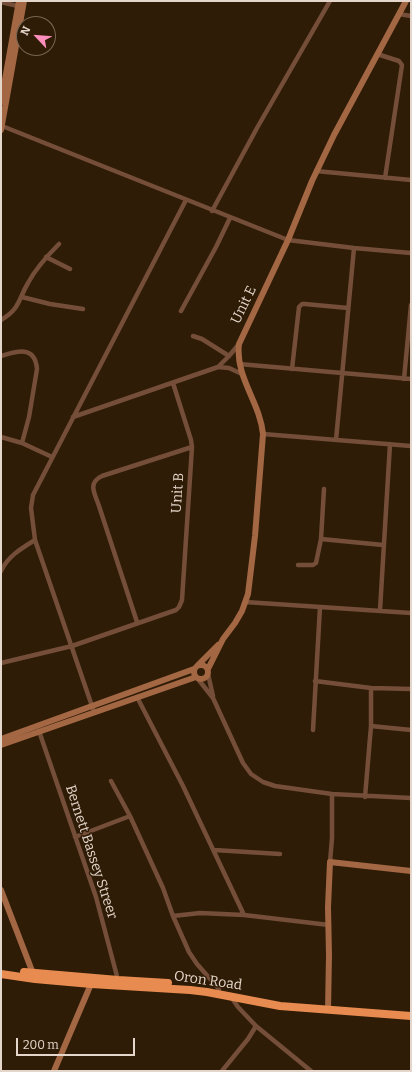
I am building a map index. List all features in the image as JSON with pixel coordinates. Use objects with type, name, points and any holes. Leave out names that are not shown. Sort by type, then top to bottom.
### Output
[{"type":"highway","name":"Oron Road","points":[[1,968],[34,976],[91,984],[190,990],[273,1005],[411,1011]]},
{"type":"highway","name":"Oron Road","points":[[1,974],[190,984],[256,998],[328,1008],[411,1016]]},
{"type":"street","points":[[24,1],[2,128],[288,240],[411,253]]},
{"type":"street","points":[[212,211],[257,128],[330,1]]},
{"type":"street","name":"Unit E","points":[[223,639],[235,623],[245,602],[249,586],[255,536],[263,434],[260,418],[239,364],[239,344],[288,240],[316,171],[406,1]]},
{"type":"street","points":[[1,2],[18,4],[1,102]]},
{"type":"street","points":[[399,14],[411,16]]},
{"type":"street","points":[[377,54],[399,61],[402,65],[385,178]]},
{"type":"street","points":[[316,171],[411,180]]},
{"type":"street","points":[[93,709],[35,540],[31,508],[33,495],[186,200]]},
{"type":"street","points":[[181,311],[230,218]]},
{"type":"street","points":[[1,320],[14,311],[27,285],[46,257],[59,244]]},
{"type":"street","points":[[336,440],[354,248]]},
{"type":"street","points":[[46,257],[70,269]]},
{"type":"street","points":[[22,297],[50,304],[83,309]]},
{"type":"street","points":[[292,369],[299,307],[302,304],[305,304],[348,308]]},
{"type":"street","points":[[404,379],[411,305]]},
{"type":"street","points":[[192,336],[202,339],[229,356]]},
{"type":"street","points":[[218,367],[239,344]]},
{"type":"street","points":[[1,356],[17,351],[25,351],[36,358],[37,362],[29,417],[22,444]]},
{"type":"street","points":[[239,364],[411,379]]},
{"type":"street","points":[[72,418],[218,367],[228,368],[242,374]]},
{"type":"street","name":"Unit B","points":[[137,622],[176,610],[182,600],[192,447],[173,383]]},
{"type":"street","points":[[263,434],[411,446]]},
{"type":"street","points":[[1,436],[52,456]]},
{"type":"street","points":[[380,610],[390,444]]},
{"type":"street","points":[[1,663],[72,646],[137,622],[93,487],[94,483],[96,479],[102,476],[192,447]]},
{"type":"street","points":[[298,565],[313,565],[316,563],[321,539],[324,490]]},
{"type":"street","points":[[321,539],[383,544]]},
{"type":"street","points":[[1,571],[5,564],[18,551],[35,540]]},
{"type":"street","points":[[245,602],[411,613]]},
{"type":"street","points":[[313,730],[320,607]]},
{"type":"street","points":[[223,639],[196,667],[194,673],[213,698],[243,762],[251,774],[263,782],[276,786],[365,797],[411,798]]},
{"type":"street","points":[[1,739],[93,709],[197,678],[204,679],[223,639]]},
{"type":"street","points":[[1,745],[204,665],[208,671],[213,698]]},
{"type":"street","points":[[315,681],[371,688],[411,689]]},
{"type":"street","points":[[365,797],[371,726],[371,688]]},
{"type":"street","points":[[137,697],[183,786],[244,915]]},
{"type":"street","points":[[371,726],[411,730]]},
{"type":"street","name":"Bernett Bassey Streer","points":[[39,731],[96,897],[118,980]]},
{"type":"street","points":[[112,781],[163,888],[173,916],[189,952],[197,964],[219,989]]},
{"type":"street","points":[[328,1008],[328,907],[332,838],[332,794]]},
{"type":"street","points":[[75,837],[130,816]]},
{"type":"street","points":[[214,850],[280,854]]},
{"type":"street","points":[[330,862],[411,871]]},
{"type":"street","points":[[1,890],[34,976]]},
{"type":"street","points":[[173,916],[200,913],[244,915],[329,925]]},
{"type":"street","points":[[54,1071],[91,984]]},
{"type":"street","points":[[231,997],[238,1007],[256,1026],[311,1071]]},
{"type":"street","points":[[222,1071],[248,1039],[256,1026]]}]
